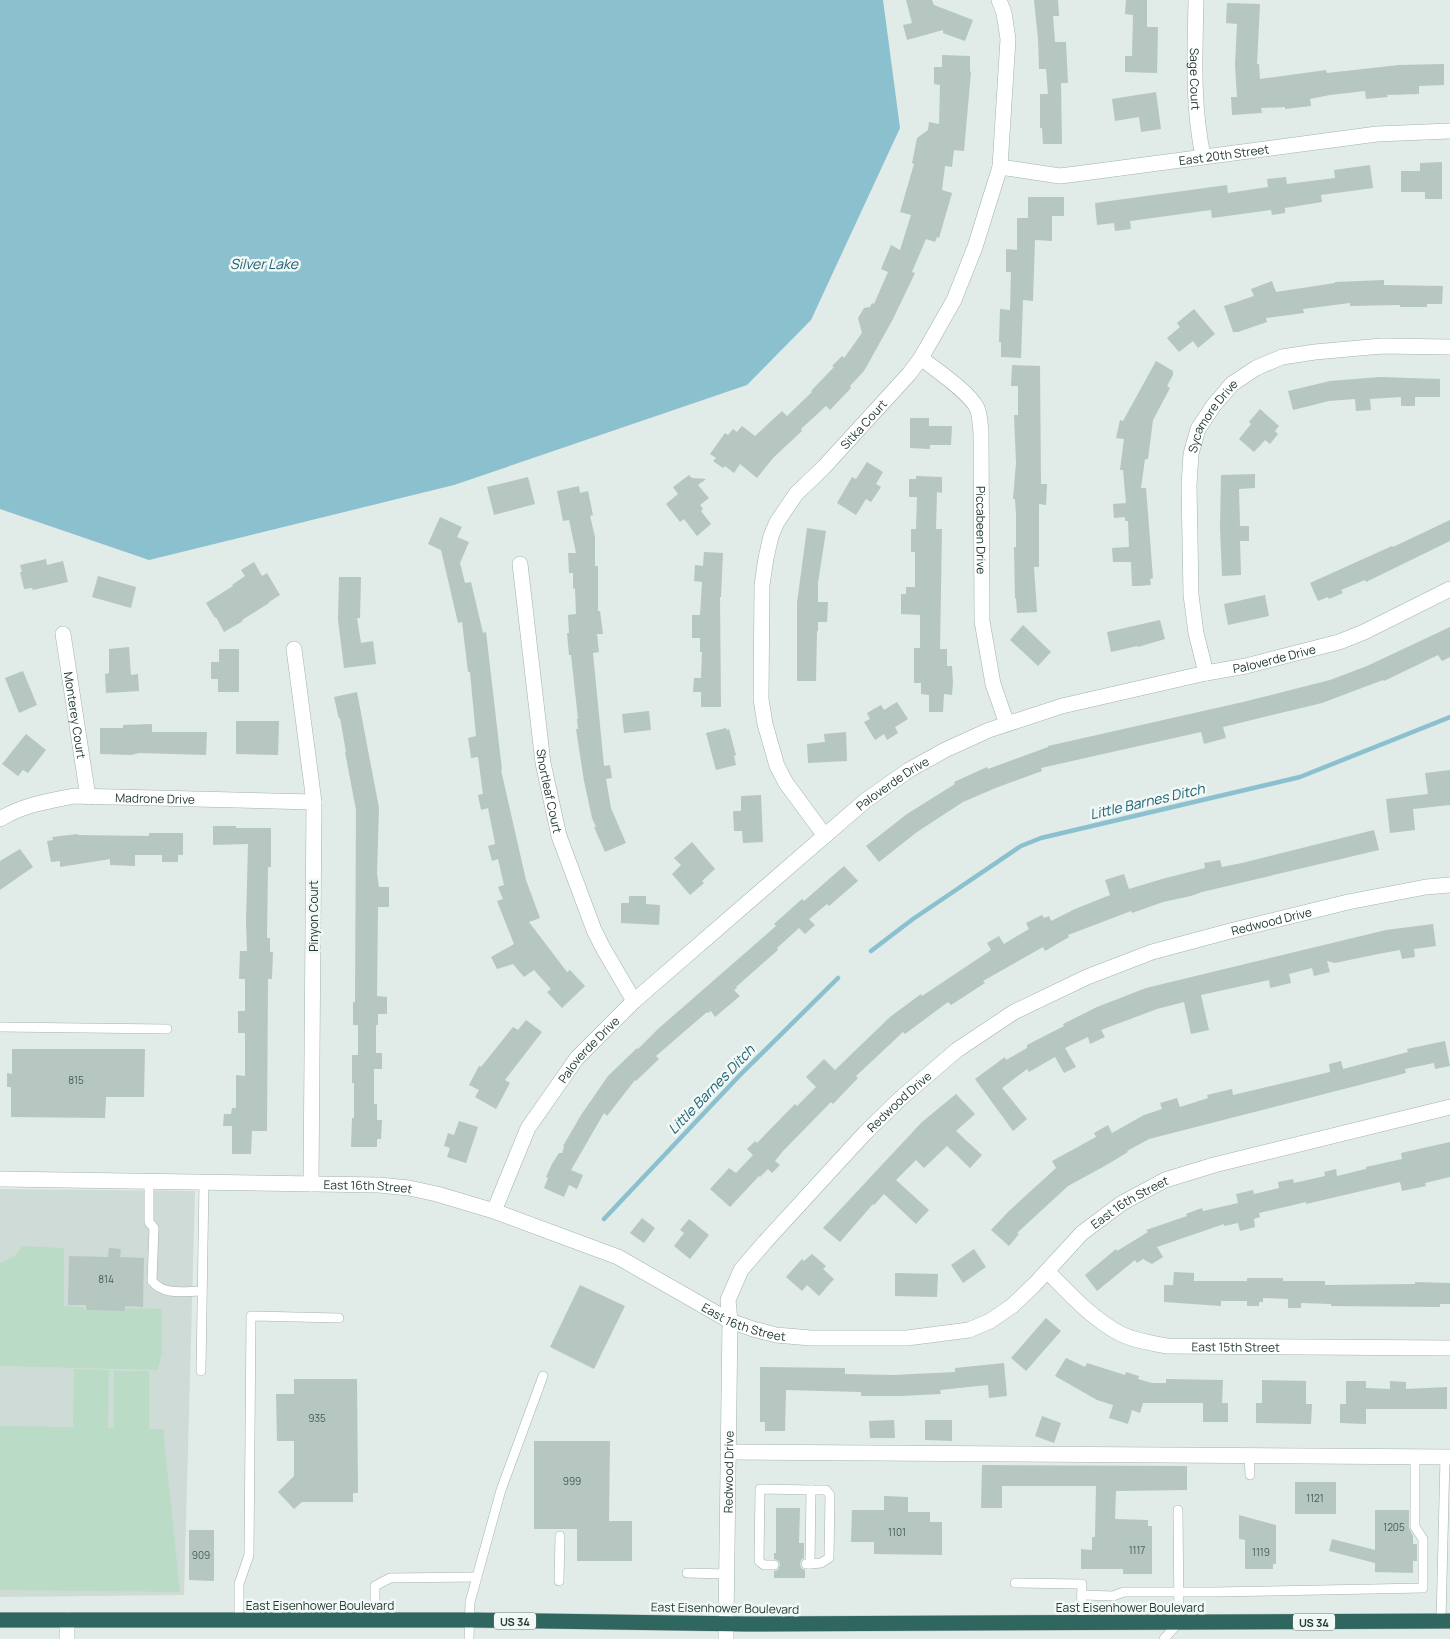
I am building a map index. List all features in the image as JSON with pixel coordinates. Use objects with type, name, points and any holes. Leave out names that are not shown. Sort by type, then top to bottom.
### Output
[{"type":"highway","name":"East Eisenhower Boulevard","points":[[0,1620],[470,1620],[726,1631],[1081,1622],[1446,1621]]},
{"type":"street","name":"Sitka Court","points":[[826,836],[786,783],[778,766],[765,724],[761,689],[762,585],[766,558],[771,536],[777,522],[796,494],[824,467],[909,374],[921,358],[954,300],[975,247],[1000,167],[1008,39],[1004,13],[999,0]]},
{"type":"street","name":"Sage Court","points":[[1196,0],[1194,92],[1198,134],[1203,156]]},
{"type":"street","name":"East 20th Street","points":[[1000,167],[1060,176],[1377,134],[1450,131]]},
{"type":"street","name":"Sycamore Drive","points":[[1206,673],[1196,633],[1191,595],[1189,485],[1191,454],[1198,429],[1214,405],[1232,384],[1256,368],[1282,357],[1382,346],[1450,347]]},
{"type":"street","name":"Piccabeen Drive","points":[[921,358],[965,394],[978,410],[981,432],[982,622],[993,684],[1008,724]]},
{"type":"street","name":"Shortleaf Court","points":[[520,564],[543,763],[559,836],[594,930],[634,1001]]},
{"type":"street","name":"Paloverde Drive","points":[[494,1212],[528,1128],[578,1058],[634,1001],[865,801],[909,770],[945,750],[1008,724],[1062,706],[1206,673],[1246,666],[1340,642],[1450,589]]},
{"type":"street","name":"Monterey Court","points":[[63,634],[88,797]]},
{"type":"street","name":"Pinyon Court","points":[[294,649],[314,802],[311,1184]]},
{"type":"street","name":"Madrone Drive","points":[[0,819],[42,802],[74,796],[314,802]]},
{"type":"street","name":"Redwood Drive","points":[[726,1631],[730,1321],[728,1300],[741,1270],[865,1133],[902,1097],[957,1050],[1014,1012],[1087,977],[1152,952],[1234,930],[1348,902],[1426,887],[1450,885]]},
{"type":"street","name":"East 16th Street","points":[[0,1179],[379,1185],[409,1188],[437,1194],[494,1212],[618,1257],[730,1321],[776,1335],[811,1338],[907,1338],[969,1330],[990,1321],[1012,1306],[1082,1233],[1122,1203],[1165,1180],[1214,1164],[1450,1107]]},
{"type":"street","name":"East 15th Street","points":[[1046,1271],[1102,1322],[1122,1334],[1167,1346],[1450,1348]]},
{"type":"street","points":[[728,1452],[1447,1457]]},
{"type":"street","points":[[67,1620],[67,1639]]},
{"type":"lane","points":[[0,1027],[167,1029]]},
{"type":"lane","points":[[150,1182],[148,1222],[154,1228],[152,1281],[157,1287],[166,1291],[202,1291]]},
{"type":"lane","points":[[201,1371],[204,1182]]},
{"type":"lane","points":[[239,1620],[239,1584],[249,1555],[251,1316],[339,1318]]},
{"type":"lane","points":[[469,1639],[470,1602],[501,1490],[543,1376]]},
{"type":"lane","points":[[1250,1456],[1250,1475]]},
{"type":"lane","points":[[1082,1596],[1113,1596],[1124,1592],[1179,1593],[1423,1588],[1423,1539],[1415,1528],[1415,1457]]},
{"type":"lane","points":[[1446,1621],[1447,1457]]},
{"type":"lane","points":[[774,1565],[764,1565],[759,1561],[760,1489],[826,1490],[830,1495],[829,1558],[821,1563],[808,1564],[811,1490]]},
{"type":"lane","points":[[1164,1639],[1179,1622],[1178,1510]]},
{"type":"lane","points":[[559,1581],[560,1536]]},
{"type":"lane","points":[[687,1573],[727,1574]]},
{"type":"lane","points":[[374,1620],[375,1586],[390,1578],[478,1577]]},
{"type":"lane","points":[[1014,1583],[1082,1584],[1081,1622]]},
{"type":"shaded area","points":[[0,1189],[195,1191],[184,1595],[0,1597]]},
{"type":"green space","points":[[22,1246],[64,1248],[64,1306],[84,1307],[84,1310],[125,1311],[126,1308],[162,1309],[162,1351],[158,1370],[0,1366],[0,1263],[15,1256]]},
{"type":"green space","points":[[74,1369],[109,1370],[108,1428],[114,1428],[114,1371],[149,1371],[149,1429],[163,1429],[180,1592],[0,1590],[0,1426],[73,1427]]},
{"type":"water","name":"Silver Lake","points":[[0,0],[883,0],[900,128],[811,320],[747,385],[454,485],[149,560],[0,509]]},
{"type":"building","points":[[906,0],[932,0],[934,5],[973,20],[965,41],[943,33],[943,30],[907,40],[903,25],[912,23]]},
{"type":"building","points":[[1034,0],[1058,0],[1059,16],[1053,16],[1055,42],[1066,42],[1068,83],[1061,83],[1062,144],[1043,144],[1042,128],[1040,128],[1040,94],[1048,94],[1046,69],[1039,69]]},
{"type":"building","points":[[1126,0],[1147,0],[1147,27],[1158,27],[1157,73],[1125,72],[1125,56],[1132,56],[1133,15],[1125,14]]},
{"type":"building","points":[[1227,3],[1260,4],[1257,64],[1259,64],[1260,79],[1326,70],[1327,73],[1399,65],[1444,64],[1444,85],[1419,86],[1419,94],[1387,95],[1388,97],[1366,99],[1365,91],[1330,95],[1310,99],[1311,106],[1285,109],[1285,107],[1261,108],[1262,113],[1232,115],[1231,97],[1237,97],[1235,65],[1237,24],[1226,23]]},
{"type":"building","points":[[942,55],[970,56],[971,72],[964,151],[954,150],[952,167],[945,166],[942,190],[952,193],[939,238],[937,237],[935,242],[926,239],[912,272],[915,273],[893,319],[864,371],[850,386],[851,388],[830,410],[826,406],[801,429],[802,431],[773,458],[757,478],[740,464],[734,473],[725,466],[723,468],[713,461],[716,458],[710,454],[725,433],[728,435],[733,429],[737,432],[742,426],[755,436],[782,411],[787,416],[812,392],[834,367],[832,366],[842,356],[844,358],[862,333],[858,318],[864,308],[870,307],[872,303],[874,304],[888,272],[881,269],[891,245],[900,250],[911,215],[900,212],[914,164],[912,163],[917,138],[928,130],[929,122],[939,124],[940,85],[934,84],[934,67],[942,67]]},
{"type":"building","points":[[1156,92],[1161,129],[1141,132],[1139,117],[1115,121],[1112,99]]},
{"type":"building","points":[[1442,162],[1442,199],[1425,199],[1425,192],[1401,192],[1401,171],[1420,171],[1420,163]]},
{"type":"building","points":[[1370,165],[1373,188],[1321,195],[1322,202],[1285,208],[1285,213],[1272,215],[1271,210],[1212,218],[1211,210],[1130,221],[1131,229],[1115,231],[1114,223],[1097,225],[1095,203],[1227,185],[1228,193],[1268,187],[1267,179],[1286,177],[1287,184],[1335,178],[1334,170]]},
{"type":"building","points":[[1028,197],[1064,197],[1064,216],[1052,216],[1052,241],[1035,240],[1033,301],[1023,300],[1021,358],[1001,357],[1001,342],[999,342],[1000,309],[1010,310],[1011,272],[1006,272],[1006,249],[1017,250],[1017,218],[1028,218]]},
{"type":"building","points":[[1384,280],[1384,285],[1443,286],[1442,304],[1427,304],[1427,307],[1400,307],[1400,305],[1350,306],[1350,303],[1303,309],[1304,313],[1266,318],[1267,322],[1238,332],[1233,332],[1224,306],[1254,296],[1251,289],[1272,281],[1276,292],[1335,282]]},
{"type":"building","points":[[1194,309],[1215,334],[1198,348],[1193,341],[1179,352],[1167,338],[1180,327],[1177,323]]},
{"type":"building","points":[[1156,361],[1173,371],[1173,375],[1167,386],[1170,388],[1153,420],[1148,459],[1145,459],[1141,488],[1146,488],[1153,578],[1150,579],[1151,585],[1132,586],[1131,562],[1113,562],[1112,548],[1129,547],[1128,521],[1125,521],[1125,517],[1114,518],[1113,504],[1126,503],[1123,470],[1120,470],[1124,439],[1116,438],[1120,420],[1123,421]]},
{"type":"building","points":[[1012,365],[1040,366],[1041,484],[1047,484],[1046,505],[1039,504],[1039,567],[1034,567],[1037,612],[1017,613],[1015,599],[1014,547],[1016,547],[1016,515],[1015,499],[1013,499],[1016,463],[1014,415],[1018,415],[1018,386],[1011,386]]},
{"type":"building","points":[[1380,377],[1440,379],[1440,397],[1415,397],[1415,406],[1401,406],[1401,397],[1370,399],[1371,410],[1356,411],[1355,399],[1329,401],[1293,410],[1288,391],[1330,381]]},
{"type":"building","points":[[1260,409],[1279,426],[1275,431],[1278,434],[1270,444],[1265,440],[1254,452],[1239,439],[1251,424],[1249,422]]},
{"type":"building","points":[[910,418],[929,418],[929,426],[952,426],[951,445],[930,445],[930,449],[910,448]]},
{"type":"building","points":[[867,462],[883,472],[876,484],[881,487],[871,502],[866,499],[856,515],[837,503],[852,477],[856,479]]},
{"type":"building","points":[[1255,474],[1255,488],[1239,489],[1240,526],[1249,526],[1249,541],[1240,541],[1241,575],[1222,576],[1220,527],[1221,475]]},
{"type":"building","points":[[689,475],[692,478],[706,479],[698,485],[709,498],[700,505],[703,509],[701,511],[711,524],[697,536],[684,519],[680,522],[666,504],[678,494],[673,487]]},
{"type":"building","points":[[916,476],[942,477],[942,493],[937,492],[936,529],[942,529],[940,649],[947,649],[947,666],[952,666],[953,683],[952,695],[944,694],[943,712],[929,712],[929,695],[921,694],[921,683],[914,683],[914,648],[920,648],[920,615],[901,614],[901,594],[906,594],[906,587],[915,587],[915,552],[911,552],[911,529],[916,529],[917,497],[909,497],[909,479],[916,479]]},
{"type":"building","points":[[528,477],[535,504],[494,515],[487,487]]},
{"type":"building","points":[[579,486],[580,493],[588,491],[593,515],[590,516],[595,537],[595,566],[598,566],[598,611],[600,611],[603,634],[597,634],[599,652],[593,653],[604,766],[610,765],[612,778],[606,779],[611,808],[626,843],[605,852],[594,827],[596,827],[592,818],[584,781],[576,729],[578,729],[578,719],[567,633],[569,633],[568,615],[576,614],[575,588],[573,589],[573,573],[569,573],[568,553],[576,553],[569,520],[563,521],[557,491]]},
{"type":"building","points":[[440,517],[462,527],[457,537],[469,542],[460,563],[465,583],[471,582],[483,633],[486,632],[501,770],[526,880],[540,918],[529,922],[567,972],[570,970],[585,986],[562,1008],[547,992],[551,989],[534,970],[524,977],[513,964],[497,969],[491,957],[514,944],[497,901],[503,899],[498,887],[504,885],[498,859],[492,861],[488,846],[495,844],[488,808],[481,810],[478,795],[483,794],[478,757],[471,758],[468,738],[476,736],[470,672],[468,672],[462,622],[458,623],[441,550],[428,544]]},
{"type":"building","points":[[1450,520],[1450,541],[1366,582],[1365,580],[1341,590],[1343,593],[1318,601],[1310,583]]},
{"type":"building","points":[[807,528],[826,531],[818,583],[818,602],[828,602],[827,622],[818,622],[816,681],[797,681],[797,603]]},
{"type":"building","points":[[704,552],[723,553],[720,597],[721,707],[701,707],[701,692],[693,692],[694,678],[701,678],[702,652],[700,652],[700,638],[692,638],[692,615],[700,615],[702,582],[694,581],[695,565],[703,566]]},
{"type":"building","points":[[46,559],[47,565],[63,561],[68,582],[33,590],[32,588],[24,589],[20,565]]},
{"type":"building","points":[[254,562],[262,576],[267,573],[280,595],[224,632],[206,603],[245,576],[241,570]]},
{"type":"building","points":[[98,576],[136,587],[131,608],[92,597]]},
{"type":"building","points":[[339,577],[361,577],[360,618],[357,618],[361,643],[373,641],[376,664],[344,668],[338,620]]},
{"type":"building","points":[[1265,595],[1269,616],[1228,625],[1224,604]]},
{"type":"building","points":[[1160,620],[1165,639],[1111,652],[1107,632]]},
{"type":"building","points":[[1023,625],[1051,652],[1038,666],[1010,640]]},
{"type":"building","points":[[1450,627],[1450,657],[1442,661],[1438,655],[1384,681],[1322,703],[1223,727],[1226,738],[1204,744],[1201,732],[1041,768],[1042,771],[963,802],[917,832],[879,862],[866,846],[907,814],[955,784],[954,782],[987,767],[988,769],[1048,746],[1243,702],[1330,680],[1367,666]]},
{"type":"building","points":[[129,647],[131,675],[138,674],[139,691],[106,693],[105,674],[109,673],[109,649]]},
{"type":"building","points":[[219,649],[239,649],[239,692],[218,692],[218,679],[211,679],[211,662],[219,662]]},
{"type":"building","points":[[23,671],[37,705],[19,713],[5,678]]},
{"type":"building","points":[[357,692],[379,808],[377,873],[379,887],[389,887],[389,907],[378,907],[377,996],[387,997],[387,1014],[378,1014],[378,1025],[376,1025],[376,1053],[382,1053],[382,1069],[374,1069],[374,1104],[377,1104],[377,1120],[382,1120],[381,1139],[377,1139],[377,1147],[351,1147],[352,1118],[354,1118],[352,1055],[358,1055],[358,1025],[353,1025],[353,1002],[355,1002],[356,810],[340,718],[334,697]]},
{"type":"building","points":[[897,702],[908,719],[895,727],[898,733],[887,740],[884,734],[875,740],[864,722],[870,719],[867,713],[881,705],[884,710]]},
{"type":"building","points":[[649,711],[651,730],[624,733],[622,714]]},
{"type":"building","points":[[236,721],[279,721],[278,755],[236,754]]},
{"type":"building","points":[[152,724],[152,732],[207,732],[206,755],[100,754],[100,728],[123,728],[123,725]]},
{"type":"building","points":[[726,728],[727,730],[729,729],[736,755],[734,756],[736,765],[716,770],[706,733]]},
{"type":"building","points":[[846,732],[847,761],[808,763],[807,744],[825,742],[824,734]]},
{"type":"building","points":[[26,734],[46,750],[28,773],[23,770],[18,776],[2,764]]},
{"type":"building","points":[[1450,770],[1450,805],[1413,809],[1415,830],[1390,833],[1386,799],[1428,794],[1425,773]]},
{"type":"building","points":[[761,795],[763,842],[743,843],[742,831],[734,831],[733,811],[741,811],[741,796]]},
{"type":"building","points":[[213,826],[271,828],[271,867],[268,867],[267,938],[270,938],[270,952],[273,952],[272,979],[268,979],[267,1131],[252,1131],[251,1154],[232,1154],[232,1126],[223,1126],[224,1114],[231,1114],[232,1108],[236,1108],[236,1075],[245,1076],[245,1033],[238,1033],[238,1011],[245,1011],[245,979],[239,979],[240,951],[247,951],[248,844],[213,845]]},
{"type":"building","points":[[1374,830],[1379,850],[1202,892],[1163,902],[1132,913],[1131,911],[1068,935],[1069,937],[1045,951],[1043,947],[983,981],[985,983],[951,1005],[948,1002],[905,1034],[903,1032],[856,1076],[858,1078],[833,1104],[831,1102],[783,1151],[775,1161],[780,1165],[772,1173],[768,1169],[759,1176],[730,1207],[710,1189],[729,1168],[736,1173],[753,1155],[747,1149],[755,1141],[757,1143],[795,1104],[797,1106],[816,1087],[806,1077],[824,1059],[835,1070],[890,1017],[921,994],[922,996],[991,950],[987,943],[999,936],[1004,944],[1029,929],[1026,923],[1042,915],[1044,918],[1049,916],[1051,921],[1110,895],[1105,880],[1124,874],[1129,889],[1205,868],[1204,863],[1220,860],[1222,867]]},
{"type":"building","points":[[149,833],[183,833],[183,855],[178,855],[178,862],[162,862],[162,855],[135,855],[135,866],[110,865],[110,859],[60,867],[60,861],[51,862],[47,841],[53,840],[52,837],[78,834],[149,836]]},
{"type":"building","points":[[692,842],[715,869],[702,881],[704,883],[690,895],[672,874],[681,865],[674,858]]},
{"type":"building","points":[[20,849],[33,867],[0,890],[0,861]]},
{"type":"building","points":[[844,866],[858,881],[829,906],[827,904],[809,919],[815,925],[805,934],[799,928],[777,948],[778,950],[736,987],[734,990],[740,996],[715,1017],[711,1011],[707,1012],[656,1056],[659,1059],[635,1080],[607,1116],[604,1113],[571,1170],[583,1175],[577,1189],[569,1185],[564,1197],[544,1188],[548,1178],[546,1177],[552,1164],[559,1153],[562,1153],[563,1146],[581,1115],[608,1076],[658,1029],[776,926],[774,924],[802,899],[804,901]]},
{"type":"building","points":[[629,896],[646,896],[646,904],[660,905],[659,925],[621,923],[621,903],[629,903]]},
{"type":"building","points":[[1433,924],[1436,946],[1414,949],[1415,957],[1402,959],[1400,950],[1335,963],[1327,961],[1330,972],[1314,976],[1312,968],[1289,974],[1291,983],[1270,988],[1269,980],[1201,995],[1209,1030],[1191,1034],[1184,1002],[1157,1009],[1101,1030],[1105,1037],[1090,1044],[1088,1037],[1065,1048],[1076,1067],[1064,1073],[1055,1057],[1029,1072],[1027,1069],[1002,1088],[1027,1119],[1013,1131],[975,1079],[1005,1057],[1006,1060],[1027,1048],[1027,1045],[1064,1026],[1063,1024],[1097,1007],[1146,988],[1386,930]]},
{"type":"building","points":[[526,1020],[542,1032],[505,1080],[510,1083],[496,1109],[475,1097],[479,1090],[469,1085],[479,1066],[481,1067],[513,1027],[518,1030]]},
{"type":"building","points":[[1445,1041],[1450,1066],[1435,1069],[1434,1063],[1405,1069],[1406,1073],[1149,1139],[1068,1186],[1017,1233],[1019,1234],[1009,1246],[991,1230],[1056,1168],[1052,1161],[1096,1137],[1094,1133],[1108,1125],[1112,1133],[1144,1115],[1162,1109],[1160,1103],[1177,1098],[1180,1107],[1208,1098],[1207,1095],[1232,1089],[1233,1095],[1330,1072],[1329,1064],[1341,1061],[1343,1069],[1408,1052],[1407,1049]]},
{"type":"building","points":[[12,1049],[145,1049],[144,1097],[106,1097],[105,1118],[11,1117],[11,1087],[7,1087],[7,1073],[12,1074]]},
{"type":"building","points":[[956,1094],[975,1114],[956,1131],[982,1155],[970,1168],[947,1146],[924,1168],[916,1160],[896,1180],[929,1210],[916,1224],[884,1194],[840,1242],[823,1228],[922,1122]]},
{"type":"building","points":[[459,1121],[478,1127],[466,1163],[447,1157],[450,1148],[444,1146],[448,1133],[454,1135]]},
{"type":"building","points":[[1450,1142],[1450,1177],[1425,1183],[1426,1186],[1402,1191],[1400,1182],[1259,1213],[1260,1217],[1254,1219],[1255,1227],[1240,1231],[1238,1223],[1224,1226],[1224,1224],[1157,1247],[1163,1257],[1152,1264],[1143,1259],[1137,1263],[1135,1260],[1097,1291],[1085,1275],[1116,1249],[1117,1251],[1148,1232],[1146,1230],[1187,1216],[1186,1214],[1202,1208],[1203,1211],[1238,1203],[1236,1194],[1253,1190],[1254,1194],[1279,1188],[1278,1182],[1293,1179],[1294,1183],[1325,1176],[1324,1172],[1336,1169],[1337,1176],[1366,1169],[1366,1167],[1402,1159],[1401,1153]]},
{"type":"building","points":[[642,1218],[655,1228],[644,1243],[630,1233]]},
{"type":"building","points":[[689,1219],[709,1235],[690,1259],[674,1246],[684,1233],[680,1230]]},
{"type":"building","points":[[109,1248],[121,1249],[120,1257],[144,1258],[143,1307],[125,1306],[125,1311],[86,1310],[86,1305],[68,1305],[69,1256],[108,1257]]},
{"type":"building","points":[[974,1249],[986,1267],[963,1283],[951,1265]]},
{"type":"building","points":[[812,1254],[826,1266],[823,1269],[834,1279],[819,1296],[807,1285],[802,1291],[786,1277],[802,1259],[804,1261]]},
{"type":"building","points":[[1174,1272],[1194,1273],[1194,1281],[1247,1281],[1247,1278],[1283,1278],[1283,1281],[1325,1281],[1325,1285],[1415,1284],[1415,1282],[1450,1283],[1450,1304],[1440,1304],[1440,1307],[1331,1306],[1331,1304],[1301,1303],[1301,1308],[1288,1308],[1288,1299],[1263,1298],[1263,1302],[1259,1302],[1259,1306],[1247,1306],[1247,1301],[1221,1301],[1221,1306],[1164,1302],[1164,1285],[1173,1285]]},
{"type":"building","points":[[895,1273],[938,1274],[937,1297],[895,1296]]},
{"type":"building","points":[[580,1285],[625,1306],[594,1369],[550,1347]]},
{"type":"building","points":[[1046,1318],[1061,1331],[1026,1371],[1011,1358]]},
{"type":"building","points":[[1066,1358],[1085,1367],[1087,1363],[1125,1375],[1126,1372],[1139,1376],[1138,1379],[1152,1383],[1166,1383],[1166,1379],[1223,1380],[1222,1403],[1228,1403],[1228,1422],[1203,1422],[1203,1403],[1143,1403],[1140,1413],[1132,1410],[1128,1424],[1109,1418],[1113,1405],[1097,1400],[1055,1376]]},
{"type":"building","points":[[1004,1363],[1007,1396],[989,1398],[988,1385],[940,1390],[941,1394],[901,1396],[861,1396],[861,1392],[786,1390],[785,1431],[765,1431],[765,1422],[760,1422],[760,1367],[845,1368],[845,1374],[893,1375],[955,1372],[955,1368]]},
{"type":"building","points":[[294,1379],[357,1379],[358,1493],[353,1493],[353,1502],[302,1502],[294,1509],[278,1492],[294,1476],[294,1441],[277,1441],[276,1394],[294,1394]]},
{"type":"building","points":[[1262,1380],[1306,1381],[1306,1404],[1312,1404],[1311,1424],[1256,1423],[1256,1403],[1262,1403]]},
{"type":"building","points":[[1346,1381],[1366,1381],[1366,1388],[1390,1389],[1390,1381],[1406,1382],[1406,1389],[1447,1387],[1447,1409],[1366,1409],[1366,1424],[1340,1423],[1340,1404],[1346,1404]]},
{"type":"building","points":[[1042,1416],[1061,1423],[1054,1443],[1035,1436]]},
{"type":"building","points":[[894,1420],[895,1438],[870,1438],[869,1421]]},
{"type":"building","points":[[925,1420],[952,1420],[952,1441],[925,1440]]},
{"type":"building","points":[[534,1441],[610,1441],[609,1521],[632,1521],[632,1561],[577,1561],[577,1529],[534,1529]]},
{"type":"building","points":[[982,1465],[1187,1466],[1187,1490],[1116,1491],[1115,1519],[1148,1520],[1148,1526],[1152,1526],[1152,1574],[1123,1574],[1123,1569],[1081,1569],[1081,1549],[1092,1550],[1092,1537],[1095,1537],[1096,1486],[1002,1486],[1002,1508],[981,1508]]},
{"type":"building","points":[[1295,1482],[1336,1482],[1336,1514],[1295,1514]]},
{"type":"building","points":[[884,1496],[908,1497],[908,1512],[930,1512],[930,1522],[942,1522],[942,1555],[874,1554],[874,1542],[851,1542],[852,1510],[884,1510]]},
{"type":"building","points":[[776,1508],[800,1508],[799,1543],[804,1543],[804,1558],[800,1564],[801,1568],[805,1570],[805,1578],[774,1578],[774,1571],[778,1570],[780,1565],[779,1561],[774,1559],[774,1553],[776,1553]]},
{"type":"building","points":[[1375,1510],[1409,1510],[1409,1528],[1413,1536],[1413,1544],[1417,1544],[1417,1561],[1413,1561],[1413,1573],[1375,1572],[1375,1563],[1329,1551],[1332,1539],[1375,1550]]},
{"type":"building","points":[[1239,1515],[1276,1525],[1276,1564],[1273,1564],[1273,1569],[1245,1569],[1245,1540],[1239,1539]]},
{"type":"building","points":[[189,1530],[214,1530],[214,1581],[189,1580]]},
{"type":"waterway","name":"Little Barnes Ditch","points":[[871,951],[913,919],[1021,846],[1041,838],[1300,777],[1450,717]]},
{"type":"waterway","name":"Little Barnes Ditch","points":[[604,1219],[740,1075],[838,978]]}]
